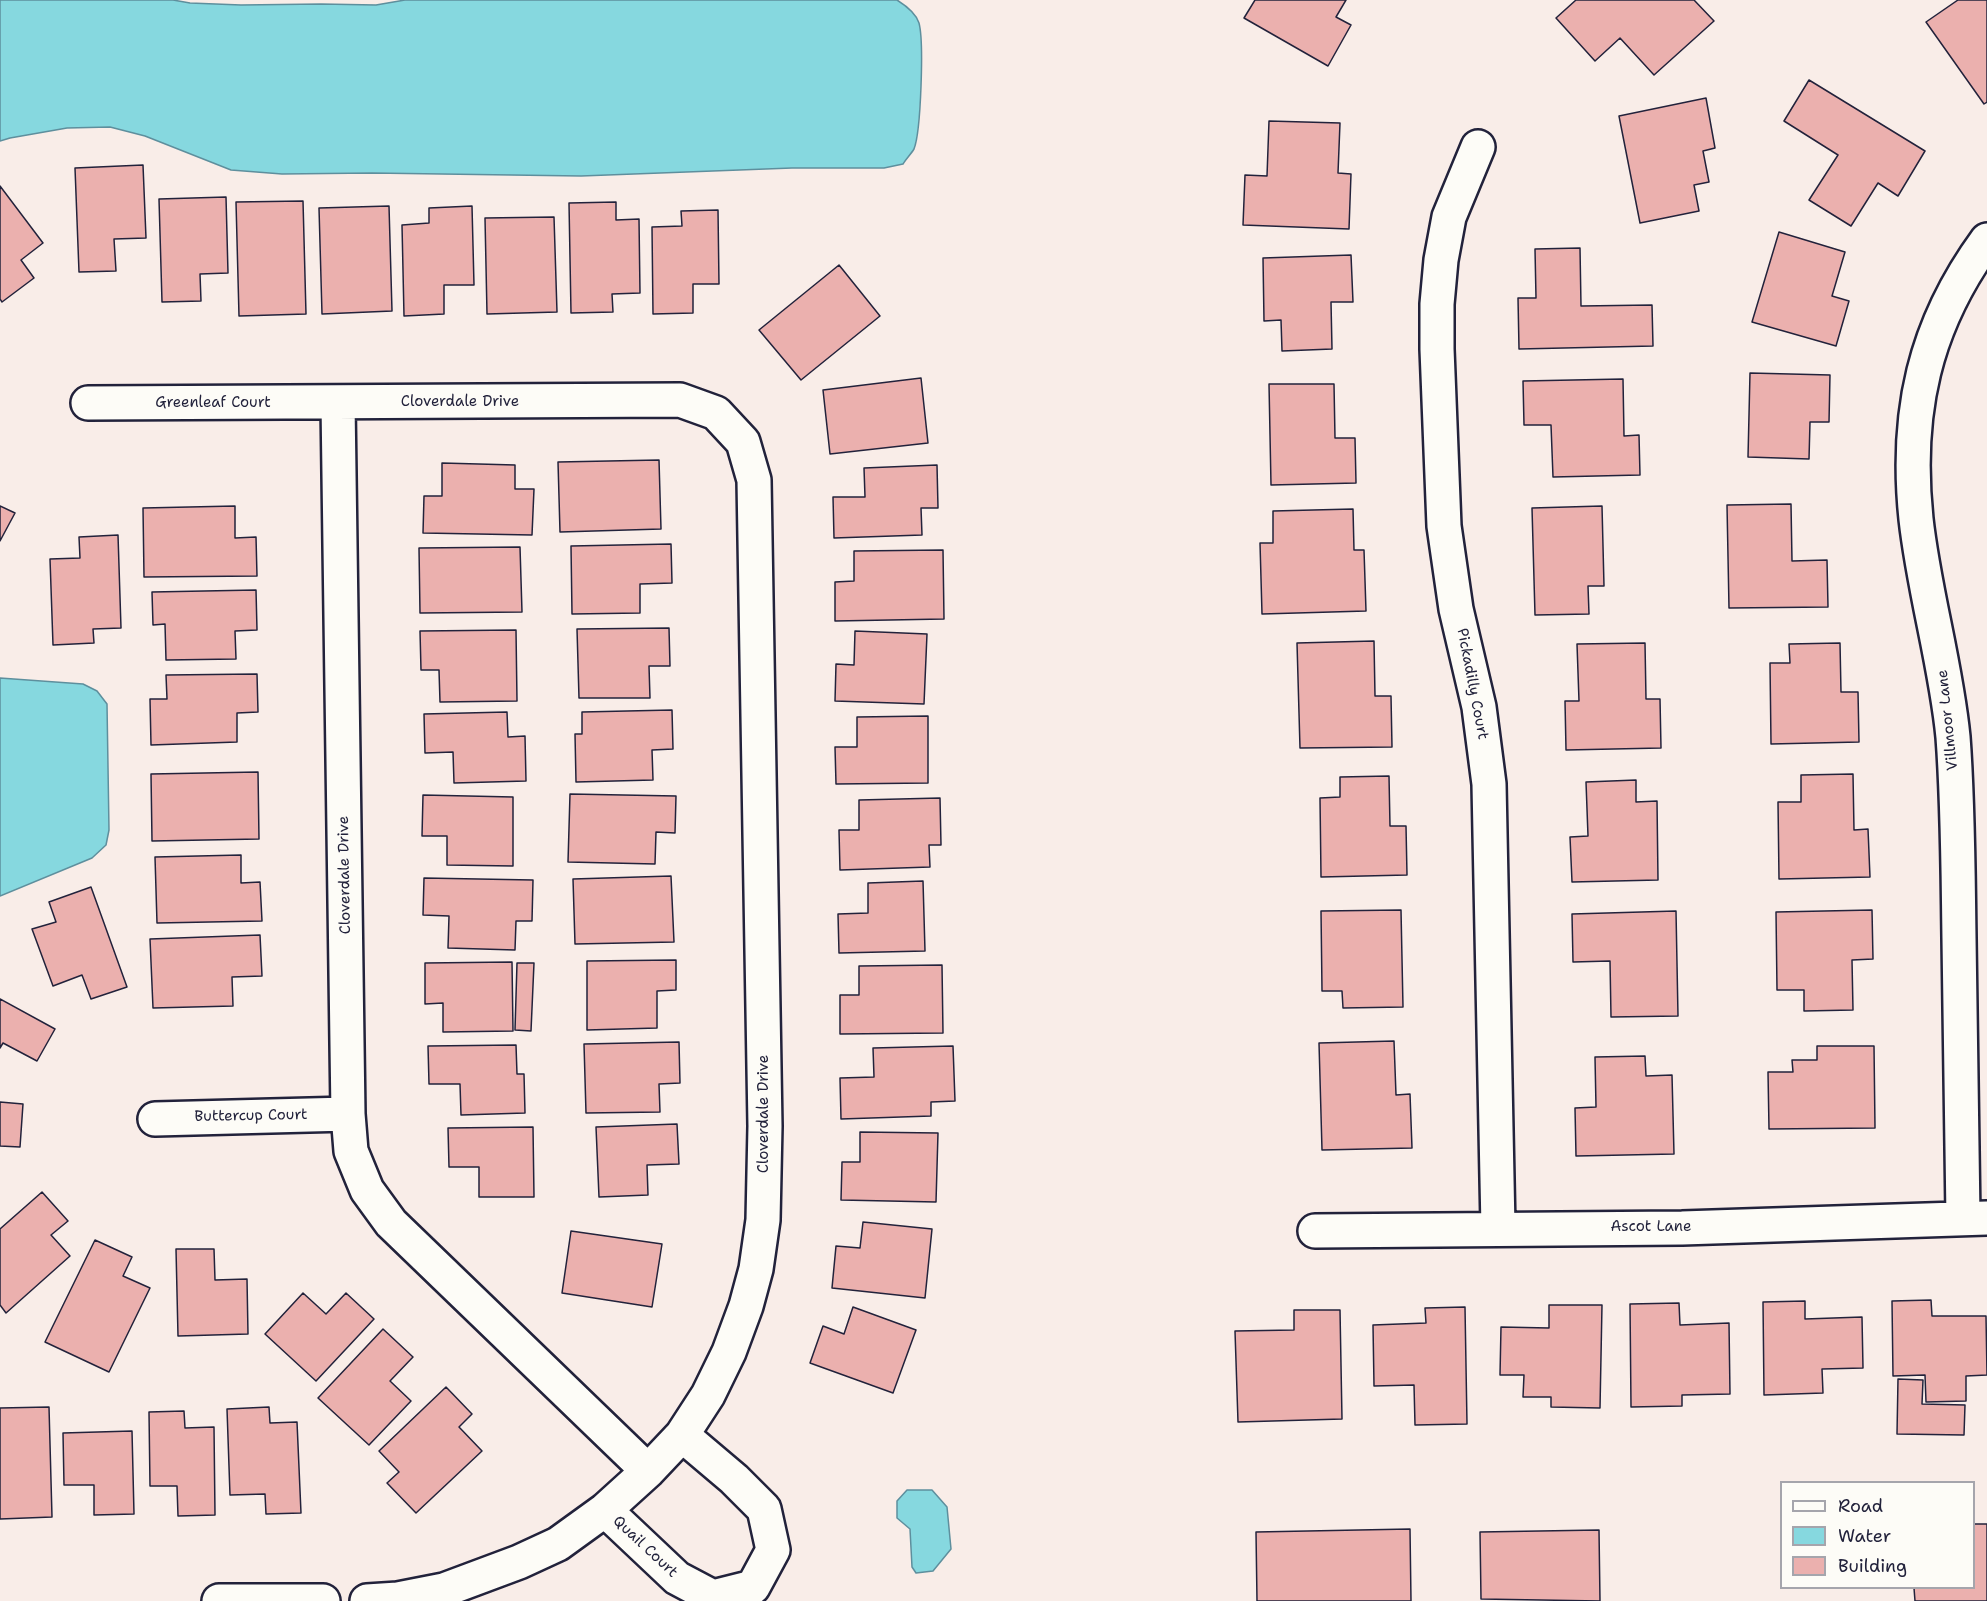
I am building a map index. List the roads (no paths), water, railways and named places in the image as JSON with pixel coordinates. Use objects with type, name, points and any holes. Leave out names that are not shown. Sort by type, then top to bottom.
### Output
[{"type":"street","name":"Pickadilly Court","points":[[1478,147],[1449,217],[1441,260],[1437,304],[1437,349],[1444,526],[1456,609],[1479,707],[1489,784],[1498,1228]]},
{"type":"street","name":"Villmoor Lane","points":[[1975,1218],[1953,737],[1916,521],[1913,476],[1914,432],[1920,389],[1931,342],[1946,305],[1969,265],[1987,240]]},
{"type":"street","name":"Cloverdale Drive","points":[[367,1601],[398,1599],[444,1590],[519,1562],[558,1544],[605,1510],[648,1471],[682,1435],[708,1395],[729,1352],[746,1306],[756,1269],[763,1220],[765,1125],[754,480],[743,442],[716,413],[680,400],[338,403],[348,1114],[351,1151],[367,1190],[391,1223],[648,1471]]},
{"type":"street","name":"Greenleaf Court","points":[[88,403],[338,403]]},
{"type":"street","name":"Buttercup Court","points":[[155,1119],[348,1114]]},
{"type":"street","name":"Ascot Lane","points":[[1315,1230],[1682,1227],[1975,1218]]},
{"type":"street","name":"Quail Court","points":[[605,1510],[677,1578],[713,1597],[753,1587],[773,1550],[764,1509],[734,1479],[682,1435]]},
{"type":"street","points":[[219,1601],[323,1601]]},
{"type":"water","points":[[0,0],[173,0],[241,5],[376,5],[405,0],[897,0],[915,16],[921,33],[921,86],[916,139],[914,149],[903,164],[884,168],[792,168],[581,176],[282,174],[231,170],[145,136],[110,127],[67,128],[0,141]]},
{"type":"water","points":[[0,678],[83,684],[97,691],[107,704],[109,830],[106,845],[92,858],[0,896]]},
{"type":"water","points":[[907,1490],[932,1490],[947,1507],[951,1549],[933,1571],[916,1573],[912,1567],[910,1529],[897,1518],[897,1501]]}]
